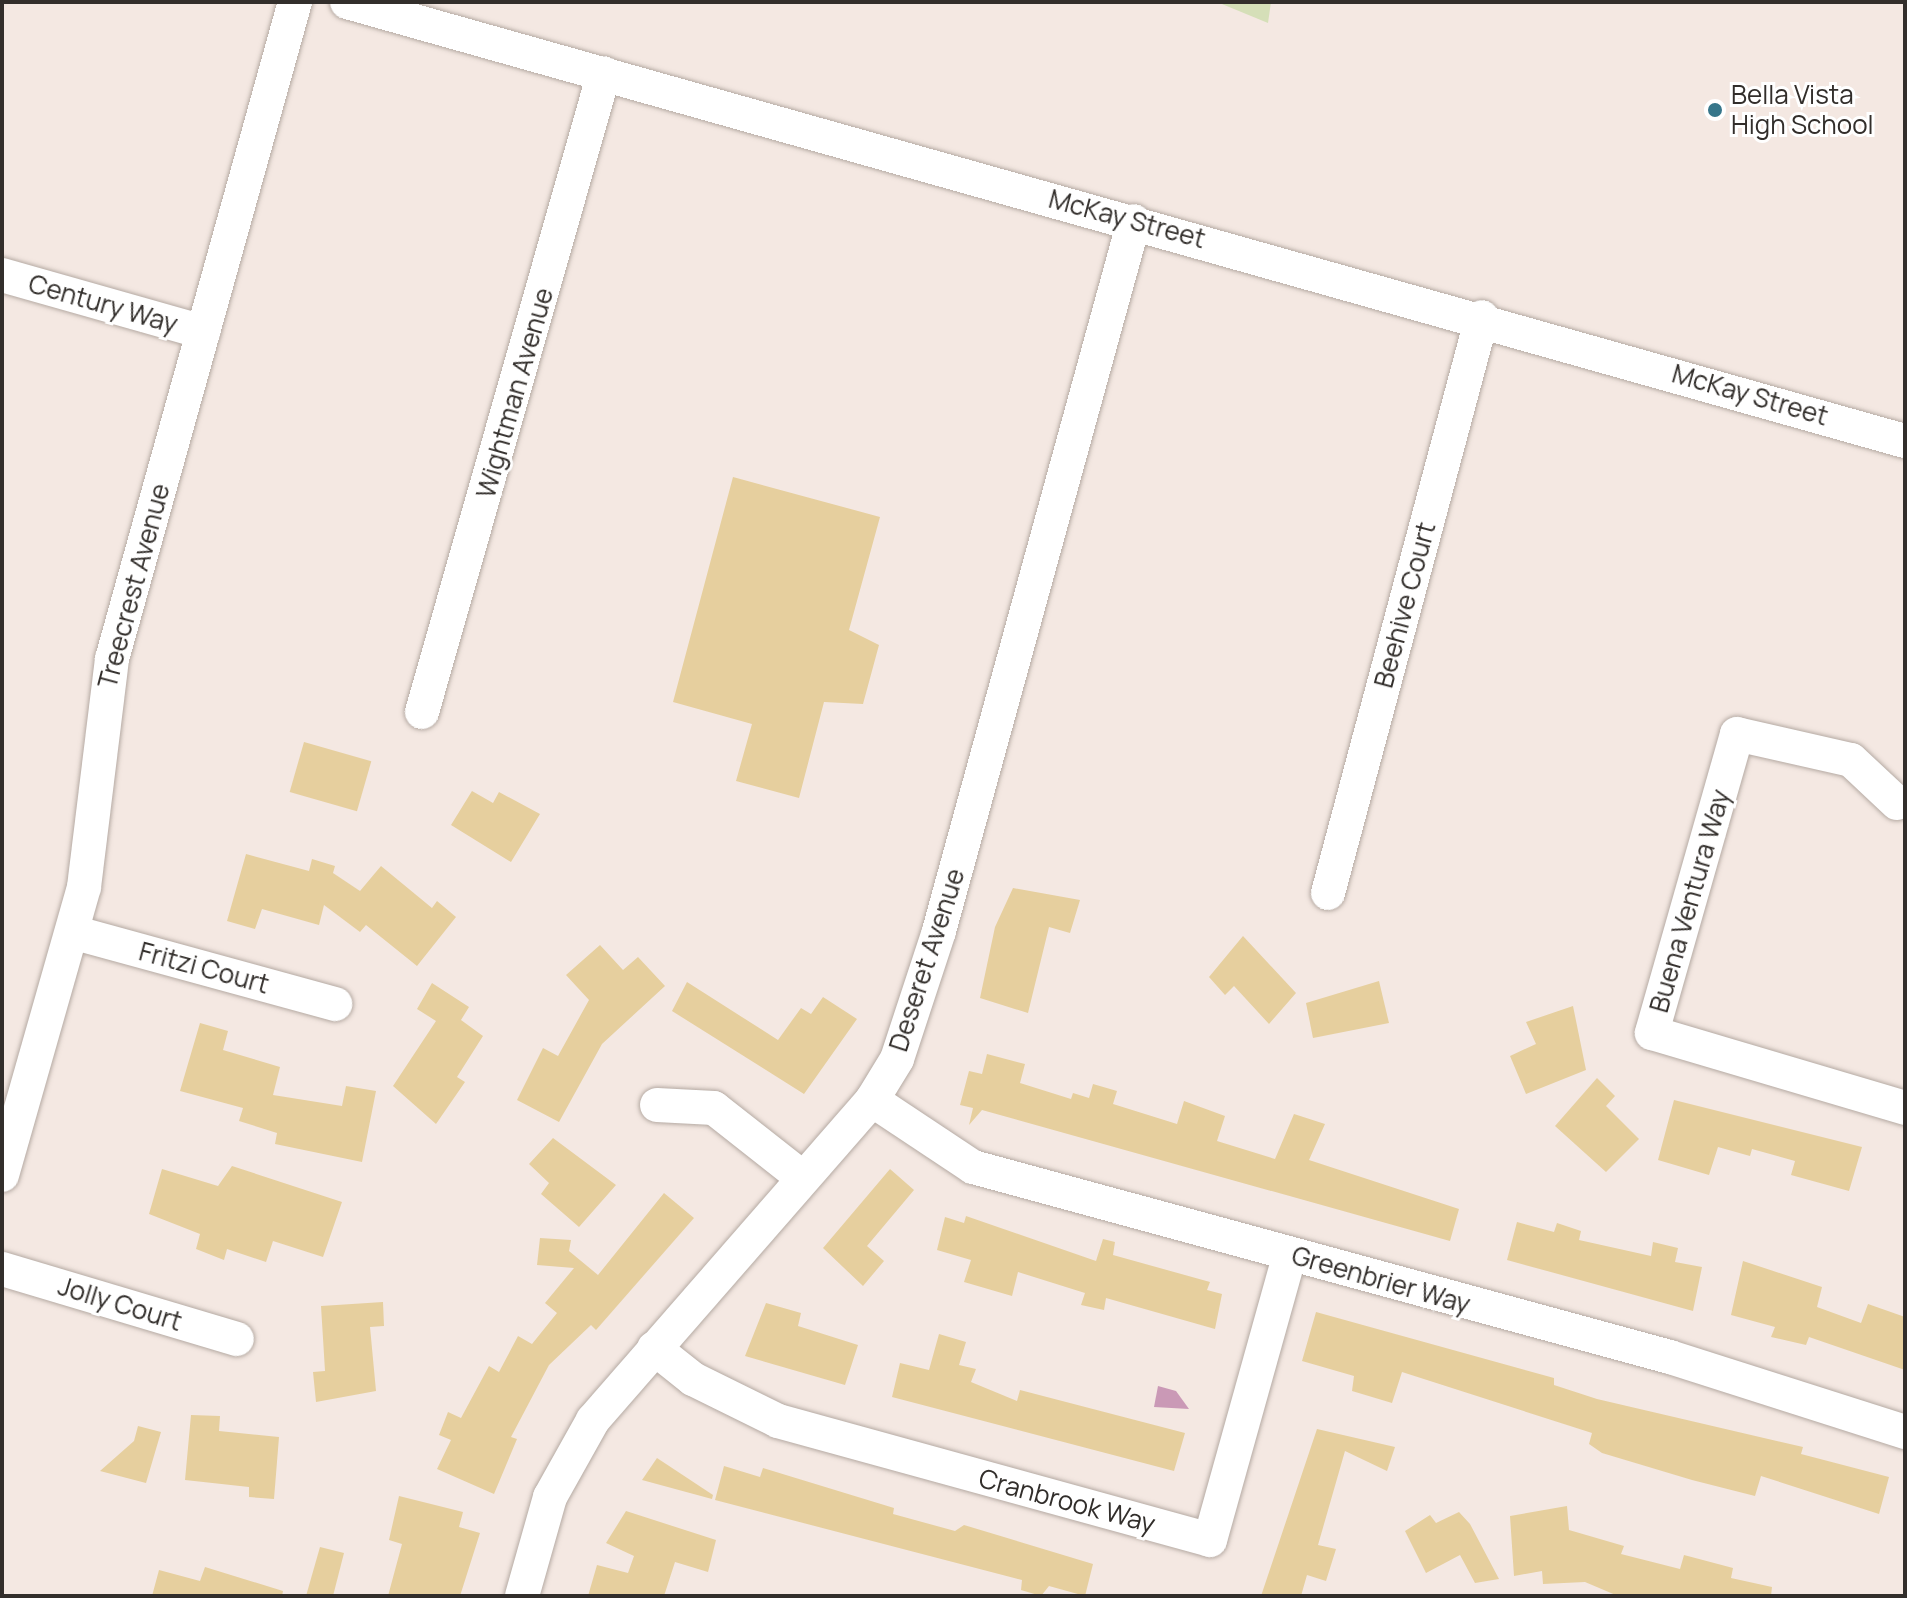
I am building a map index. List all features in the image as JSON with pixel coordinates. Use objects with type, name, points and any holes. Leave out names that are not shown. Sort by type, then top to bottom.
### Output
[{"type":"street","name":"Treecrest Avenue","points":[[2,1175],[72,932],[94,821],[109,670],[295,2]]},
{"type":"street","name":"McKay Street","points":[[347,2],[1482,317],[1905,441]]},
{"type":"street","name":"Wightman Avenue","points":[[422,712],[604,73]]},
{"type":"street","name":"Deseret Avenue","points":[[522,1596],[535,1538],[570,1458],[654,1348],[872,1100],[913,1022],[1134,221]]},
{"type":"street","name":"Century Way","points":[[2,275],[203,332]]},
{"type":"street","name":"Beehive Court","points":[[1328,893],[1482,317]]},
{"type":"street","name":"Buena Ventura Way","points":[[1897,803],[1851,760],[1737,734],[1652,1033],[1905,1108]]},
{"type":"street","name":"Fritzi Court","points":[[72,932],[335,1004]]},
{"type":"street","name":"Greenbrier Way","points":[[872,1100],[973,1167],[1670,1357],[1905,1432]]},
{"type":"street","points":[[657,1105],[714,1108],[803,1178]]},
{"type":"street","name":"Cranbrook Way","points":[[654,1348],[693,1379],[778,1421],[1210,1540],[1290,1254]]},
{"type":"street","name":"Jolly Court","points":[[2,1269],[237,1339]]},
{"type":"green space","points":[[1217,2],[1271,2],[1268,23]]},
{"type":"shaded area","points":[[1158,1386],[1176,1391],[1189,1409],[1154,1407]]},
{"type":"building","points":[[733,477],[880,517],[849,630],[879,645],[863,704],[824,702],[799,798],[736,781],[752,724],[673,702]]},
{"type":"building","points":[[304,742],[371,761],[357,811],[290,792]]},
{"type":"building","points":[[472,791],[493,803],[499,792],[540,814],[511,862],[451,825]]},
{"type":"building","points":[[246,854],[309,871],[312,859],[335,866],[333,873],[360,891],[381,866],[432,908],[437,901],[456,917],[417,966],[366,925],[360,932],[324,905],[319,925],[262,909],[255,929],[227,921]]},
{"type":"building","points":[[1013,888],[1080,900],[1070,933],[1049,927],[1028,1013],[980,998],[995,927]]},
{"type":"building","points":[[1243,936],[1296,993],[1269,1024],[1234,986],[1225,995],[1209,977]]},
{"type":"building","points":[[600,945],[623,970],[638,957],[665,986],[602,1044],[559,1122],[517,1100],[543,1048],[558,1056],[589,1000],[566,975]]},
{"type":"building","points":[[1379,981],[1389,1023],[1313,1038],[1306,1003]]},
{"type":"building","points":[[687,982],[778,1040],[801,1008],[811,1014],[823,997],[857,1019],[804,1094],[672,1011]]},
{"type":"building","points":[[432,983],[469,1007],[461,1020],[483,1036],[457,1077],[465,1082],[436,1124],[393,1086],[436,1021],[417,1009]]},
{"type":"building","points":[[1573,1006],[1586,1070],[1526,1094],[1510,1056],[1536,1044],[1526,1022]]},
{"type":"building","points":[[200,1023],[228,1031],[223,1050],[280,1067],[273,1095],[342,1106],[346,1086],[376,1091],[362,1162],[275,1144],[277,1133],[239,1121],[243,1108],[180,1091]]},
{"type":"building","points":[[987,1054],[1025,1064],[1020,1083],[1071,1099],[1073,1093],[1089,1098],[1093,1084],[1117,1091],[1113,1104],[1177,1124],[1184,1101],[1225,1116],[1217,1141],[1275,1159],[1294,1114],[1325,1124],[1309,1160],[1459,1209],[1450,1241],[982,1110],[969,1125],[973,1108],[960,1105],[969,1071],[982,1074]]},
{"type":"building","points":[[1597,1078],[1615,1096],[1606,1106],[1639,1139],[1606,1172],[1555,1126]]},
{"type":"building","points":[[1674,1100],[1862,1147],[1849,1191],[1791,1175],[1795,1161],[1752,1149],[1750,1156],[1718,1147],[1709,1175],[1658,1160]]},
{"type":"building","points":[[553,1138],[616,1185],[579,1227],[541,1194],[549,1183],[529,1164]]},
{"type":"building","points":[[232,1166],[342,1202],[323,1257],[273,1241],[266,1262],[227,1249],[224,1260],[196,1249],[200,1234],[149,1214],[162,1169],[218,1186]]},
{"type":"building","points":[[890,1169],[914,1190],[867,1246],[884,1261],[863,1286],[823,1248]]},
{"type":"building","points":[[664,1193],[694,1218],[596,1330],[591,1325],[549,1365],[511,1437],[517,1439],[494,1494],[437,1469],[451,1440],[439,1435],[448,1412],[461,1418],[489,1366],[499,1372],[518,1336],[532,1344],[557,1313],[545,1303],[574,1268],[537,1265],[540,1238],[571,1240],[569,1251],[598,1275]]},
{"type":"building","points":[[966,1216],[1096,1261],[1103,1239],[1115,1242],[1113,1255],[1210,1282],[1207,1290],[1222,1294],[1215,1329],[1106,1298],[1104,1310],[1081,1305],[1085,1293],[1018,1272],[1012,1296],[964,1282],[971,1260],[937,1250],[945,1217],[964,1223]]},
{"type":"building","points":[[1517,1222],[1554,1232],[1557,1223],[1581,1231],[1579,1240],[1651,1256],[1653,1242],[1678,1248],[1675,1262],[1702,1267],[1693,1311],[1507,1260]]},
{"type":"building","points":[[1743,1261],[1822,1287],[1817,1307],[1861,1323],[1868,1304],[1905,1317],[1905,1370],[1809,1337],[1806,1345],[1771,1337],[1775,1327],[1731,1315]]},
{"type":"building","points":[[383,1302],[384,1326],[370,1327],[376,1391],[316,1402],[313,1372],[325,1371],[321,1306]]},
{"type":"building","points":[[766,1303],[801,1313],[798,1326],[858,1345],[845,1385],[745,1356]]},
{"type":"building","points":[[1316,1312],[1554,1378],[1554,1385],[1597,1399],[1803,1447],[1801,1454],[1889,1477],[1879,1514],[1761,1476],[1755,1496],[1692,1480],[1602,1453],[1589,1444],[1592,1433],[1402,1372],[1392,1403],[1352,1391],[1354,1376],[1302,1361]]},
{"type":"building","points":[[939,1334],[966,1342],[959,1365],[976,1369],[971,1382],[1017,1401],[1020,1390],[1185,1433],[1174,1471],[892,1397],[900,1363],[929,1370]]},
{"type":"building","points":[[191,1415],[220,1416],[219,1431],[279,1437],[274,1499],[249,1497],[249,1487],[185,1480]]},
{"type":"building","points":[[138,1426],[161,1432],[146,1483],[100,1471],[134,1441]]},
{"type":"building","points":[[1317,1429],[1395,1447],[1387,1471],[1345,1451],[1318,1545],[1336,1549],[1326,1581],[1307,1575],[1301,1596],[1261,1596]]},
{"type":"building","points":[[657,1458],[713,1495],[712,1499],[642,1480]]},
{"type":"building","points":[[724,1466],[760,1477],[763,1468],[894,1508],[893,1514],[955,1531],[964,1525],[1093,1564],[1085,1596],[1049,1586],[1041,1596],[1021,1590],[1022,1580],[715,1500]]},
{"type":"building","points":[[399,1496],[463,1512],[459,1527],[480,1533],[460,1596],[388,1596],[402,1544],[389,1540]]},
{"type":"building","points":[[1567,1506],[1569,1530],[1624,1546],[1621,1554],[1680,1569],[1684,1555],[1733,1568],[1731,1578],[1772,1587],[1771,1596],[1618,1596],[1585,1582],[1543,1584],[1542,1571],[1514,1576],[1510,1516]]},
{"type":"building","points":[[626,1511],[716,1540],[708,1572],[675,1562],[664,1596],[588,1596],[597,1565],[628,1573],[634,1556],[606,1543]]},
{"type":"building","points":[[1459,1512],[1470,1524],[1499,1579],[1475,1583],[1460,1555],[1426,1573],[1405,1531],[1430,1515],[1436,1523]]},
{"type":"building","points":[[320,1547],[344,1553],[333,1596],[306,1596]]},
{"type":"building","points":[[205,1567],[283,1591],[282,1596],[152,1596],[159,1570],[200,1581]]},
{"type":"place","name":"Bella Vista High School","points":[[1715,110]]}]
